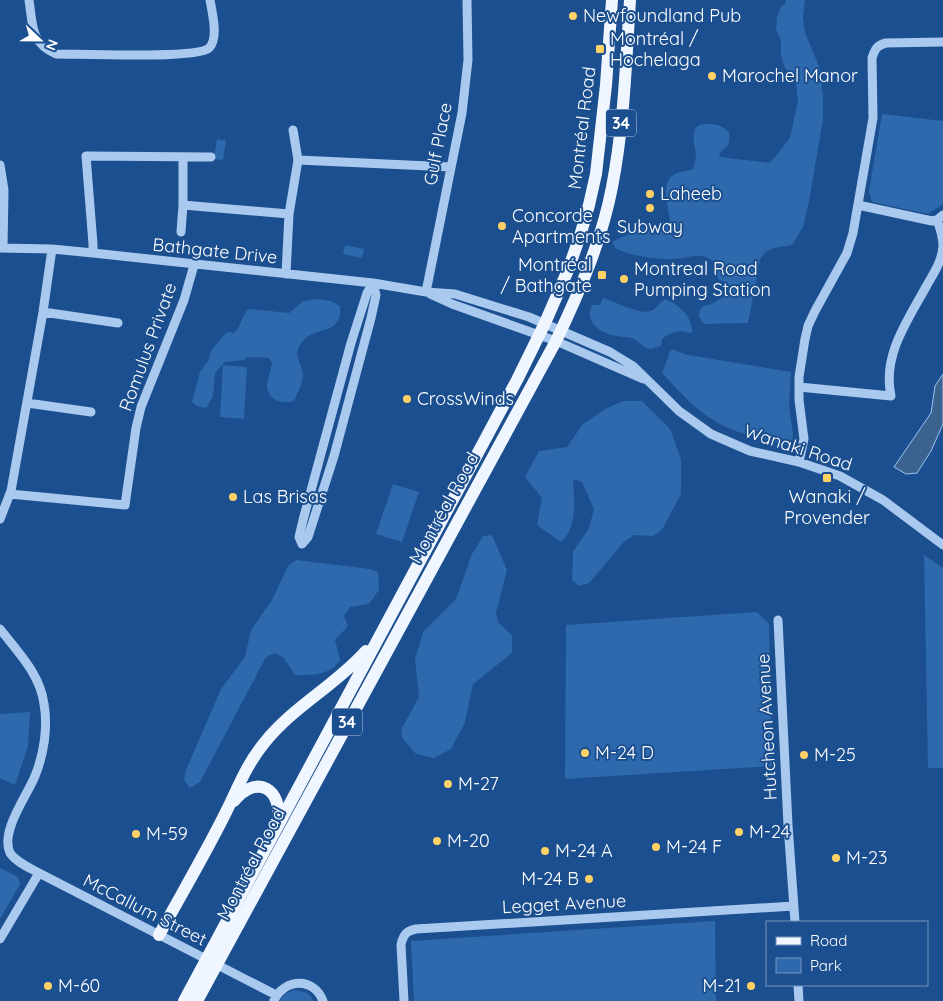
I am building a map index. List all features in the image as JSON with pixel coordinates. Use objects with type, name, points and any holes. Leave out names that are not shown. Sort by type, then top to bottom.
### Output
[{"type":"main road","name":"Montréal Road","points":[[222,944],[278,828],[517,380],[542,329],[580,236],[596,174],[606,85],[612,0]]},
{"type":"main road","name":"Montréal Road","points":[[184,1001],[202,980],[558,335],[604,220],[614,177],[624,90],[630,0]]},
{"type":"main road","points":[[596,174],[614,177]]},
{"type":"main road","points":[[159,935],[228,808],[243,774],[266,740],[290,715],[343,675],[381,634]]},
{"type":"main road","points":[[228,808],[246,789],[255,787],[265,789],[274,795],[278,804],[278,828]]},
{"type":"main road","name":"Montréal Road","points":[[197,1001],[202,980]]},
{"type":"street","points":[[29,0],[38,42],[44,48],[56,54],[180,54],[201,53],[208,50],[213,44],[214,29],[210,0]]},
{"type":"street","name":"Gulf Place","points":[[426,292],[462,113],[468,60],[466,0]]},
{"type":"street","points":[[799,462],[804,439],[799,377],[808,326],[847,253],[858,205],[873,118],[872,58],[879,45],[886,43],[943,42]]},
{"type":"street","points":[[286,274],[289,214],[298,160],[293,130]]},
{"type":"street","points":[[93,254],[86,156],[211,157]]},
{"type":"street","points":[[181,232],[183,158]]},
{"type":"street","points":[[298,160],[451,167]]},
{"type":"street","points":[[0,165],[4,190],[2,248]]},
{"type":"street","points":[[183,205],[289,214]]},
{"type":"street","points":[[799,387],[891,396],[889,369],[894,347],[936,269],[942,253],[940,217],[924,219],[858,205]]},
{"type":"street","name":"Bathgate Drive","points":[[2,248],[93,254],[373,283],[426,292],[455,294],[558,335]]},
{"type":"street","points":[[0,519],[10,494],[43,312],[52,250]]},
{"type":"street","name":"Romulus Private","points":[[10,494],[125,505],[136,428],[141,407],[184,300],[194,265]]},
{"type":"street","points":[[373,283],[376,295],[371,318],[334,456],[308,537],[302,544],[299,537],[343,369],[366,293],[373,283]]},
{"type":"street","name":"Bathgate Drive","points":[[426,292],[452,304],[542,329]]},
{"type":"street","points":[[43,312],[118,324]]},
{"type":"street","name":"Wanaki Road","points":[[558,335],[647,380],[688,419],[711,434],[750,451],[799,462],[840,476],[883,500],[943,545]]},
{"type":"street","points":[[27,403],[91,412]]},
{"type":"street","name":"Hutcheon Avenue","points":[[778,620],[788,825],[795,921]]},
{"type":"street","name":"McCallum Street","points":[[0,629],[32,670],[44,700],[45,708],[42,756],[34,778],[11,818],[7,838],[9,852],[39,873],[275,998]]},
{"type":"street","points":[[0,938],[39,873]]},
{"type":"street","name":"Legget Avenue","points":[[404,1001],[401,945],[403,937],[408,931],[416,929],[794,906]]},
{"type":"street","points":[[275,998],[286,986],[301,983],[314,988],[323,1001]]},
{"type":"street","points":[[798,986],[798,1001]]},
{"type":"green space","points":[[786,0],[805,0],[803,17],[805,33],[819,66],[823,96],[823,120],[803,227],[792,245],[770,250],[760,260],[748,323],[704,324],[699,317],[702,307],[726,296],[727,289],[724,282],[718,279],[715,263],[699,256],[671,259],[635,255],[615,248],[613,242],[641,229],[663,226],[670,220],[666,187],[671,176],[693,169],[696,154],[693,136],[698,126],[702,124],[717,125],[729,132],[729,143],[719,154],[720,157],[770,163],[790,138],[798,101],[796,84],[784,66],[781,56],[781,41],[776,29],[777,17],[781,6],[785,4]]},
{"type":"green space","points":[[882,114],[943,121],[943,204],[928,214],[872,202],[869,191]]},
{"type":"green space","points":[[217,139],[226,141],[223,160],[214,159]]},
{"type":"green space","points":[[345,245],[364,249],[362,258],[343,254]]},
{"type":"green space","points":[[603,298],[642,312],[653,310],[665,299],[675,304],[684,312],[692,326],[692,332],[678,331],[672,333],[662,339],[661,346],[651,349],[631,338],[610,335],[595,326],[590,317],[592,305],[600,305]]},
{"type":"green space","points":[[318,299],[331,301],[340,306],[340,316],[333,327],[307,337],[299,347],[297,355],[303,378],[294,401],[281,402],[270,395],[267,384],[272,363],[269,358],[246,357],[244,360],[225,362],[215,373],[213,396],[206,408],[197,406],[192,402],[200,372],[208,361],[212,349],[225,334],[228,332],[234,333],[248,309],[289,313],[303,301]]},
{"type":"green space","points":[[671,349],[688,355],[791,372],[789,406],[793,435],[791,446],[749,435],[719,424],[697,408],[662,373]]},
{"type":"green space","points":[[223,365],[247,367],[244,419],[220,417]]},
{"type":"green space","points":[[623,401],[642,401],[670,429],[681,459],[681,494],[662,530],[653,536],[634,535],[624,542],[589,583],[579,586],[572,580],[573,552],[589,528],[594,509],[582,482],[573,479],[573,521],[561,542],[537,525],[542,498],[525,477],[539,451],[567,447],[583,424],[607,408]]},
{"type":"green space","points":[[393,484],[419,492],[402,542],[376,534]]},
{"type":"green space","points":[[492,535],[507,570],[496,613],[498,622],[512,635],[512,653],[473,684],[465,722],[451,749],[434,758],[416,754],[403,739],[401,730],[419,697],[415,660],[423,632],[456,599],[472,554],[483,536]]},
{"type":"green space","points":[[924,555],[943,568],[943,768],[928,768]]},
{"type":"green space","points":[[296,560],[370,569],[378,572],[379,590],[369,604],[350,607],[344,616],[348,626],[335,640],[340,660],[326,672],[295,675],[284,658],[275,653],[266,657],[200,782],[190,788],[184,780],[186,770],[221,689],[245,657],[251,630],[272,600],[288,566]]},
{"type":"green space","points":[[757,612],[769,624],[772,766],[565,779],[566,625]]},
{"type":"green space","points":[[30,712],[28,746],[15,785],[0,778],[0,714]]},
{"type":"green space","points":[[0,868],[18,877],[20,884],[0,919]]},
{"type":"green space","points":[[715,921],[716,1001],[414,1001],[411,941]]},
{"type":"green space","points":[[294,990],[306,992],[313,1001],[280,1001],[285,994]]},
{"type":"shaded area","points":[[943,374],[943,424],[931,451],[917,473],[906,474],[894,467],[931,413],[935,386]]},
{"type":"place","name":"Newfoundland Pub","points":[[573,16]]},
{"type":"place","name":"Montréal / Hochelaga","points":[[600,49]]},
{"type":"place","name":"Marochel Manor","points":[[712,76]]},
{"type":"place","name":"Laheeb","points":[[650,194]]},
{"type":"place","name":"Subway","points":[[650,208]]},
{"type":"place","name":"Concorde Apartments","points":[[502,226]]},
{"type":"place","name":"Montréal / Bathgate","points":[[602,275]]},
{"type":"place","name":"Montreal Road Pumping Station","points":[[624,279]]},
{"type":"place","name":"CrossWinds","points":[[407,399]]},
{"type":"place","name":"Wanaki / Provender","points":[[827,478]]},
{"type":"place","name":"Las Brisas","points":[[233,497]]},
{"type":"place","name":"M-24 D","points":[[585,753]]},
{"type":"place","name":"M-25","points":[[804,755]]},
{"type":"place","name":"M-27","points":[[448,784]]},
{"type":"place","name":"M-24","points":[[739,832]]},
{"type":"place","name":"M-59","points":[[136,834]]},
{"type":"place","name":"M-20","points":[[437,841]]},
{"type":"place","name":"M-24 F","points":[[656,847]]},
{"type":"place","name":"M-24 A","points":[[545,851]]},
{"type":"place","name":"M-23","points":[[836,858]]},
{"type":"place","name":"M-24 B","points":[[589,879]]},
{"type":"place","name":"M-60","points":[[48,986]]},
{"type":"place","name":"M-21","points":[[751,986]]}]
